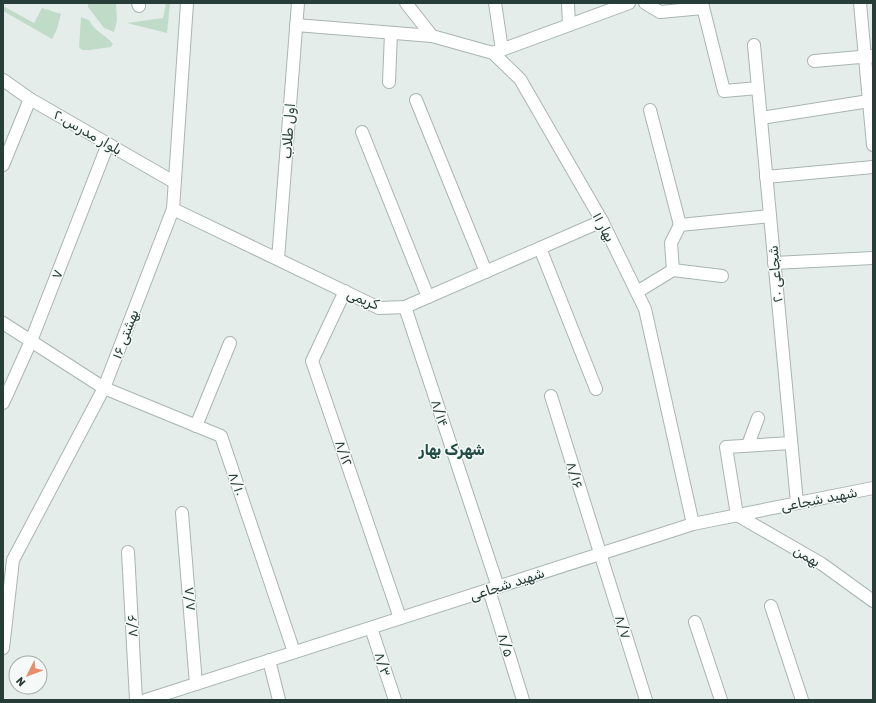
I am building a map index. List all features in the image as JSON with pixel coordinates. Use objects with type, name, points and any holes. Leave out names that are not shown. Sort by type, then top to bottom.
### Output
[{"type":"street","name":"۱۶ بهشتی","points":[[3,648],[13,560],[104,388],[172,208],[187,3]]},
{"type":"street","name":"اول طلاب","points":[[278,259],[298,3]]},
{"type":"street","points":[[406,3],[432,36]]},
{"type":"street","points":[[495,3],[497,52],[629,3]]},
{"type":"street","points":[[568,3],[569,25]]},
{"type":"street","points":[[645,3],[660,12],[703,6],[724,91],[758,88]]},
{"type":"street","points":[[860,3],[869,56],[869,101],[873,145]]},
{"type":"street","name":"بهار ۱۱","points":[[296,25],[432,36],[497,52],[520,79],[602,221],[645,309],[693,524]]},
{"type":"street","points":[[389,82],[391,33]]},
{"type":"street","name":"شجاعی ۲۰","points":[[754,45],[797,503]]},
{"type":"street","points":[[814,60],[869,56]]},
{"type":"street","name":"بلوار مدرس۲۰","points":[[3,80],[30,99],[174,182]]},
{"type":"street","points":[[3,166],[30,99]]},
{"type":"street","points":[[416,100],[486,272]]},
{"type":"street","points":[[760,118],[869,101]]},
{"type":"street","points":[[650,110],[680,225],[671,243],[674,270]]},
{"type":"street","points":[[362,132],[428,297]]},
{"type":"street","name":"۷","points":[[3,403],[31,341],[108,144]]},
{"type":"street","points":[[766,177],[873,167]]},
{"type":"street","name":"کریمی","points":[[172,208],[379,308],[405,307],[602,221]]},
{"type":"street","points":[[680,225],[770,216]]},
{"type":"street","points":[[540,248],[596,389]]},
{"type":"street","points":[[774,263],[873,258]]},
{"type":"street","points":[[637,292],[674,270],[722,276]]},
{"type":"street","name":"۸/۱۲","points":[[345,291],[312,361],[400,618]]},
{"type":"street","name":"۸/۱۴","points":[[405,307],[494,588]]},
{"type":"street","name":"۸/۱۰","points":[[3,323],[104,388],[221,436],[294,652]]},
{"type":"street","points":[[196,426],[230,343]]},
{"type":"street","name":"۸/۱۶","points":[[551,396],[600,554]]},
{"type":"street","points":[[748,445],[758,418]]},
{"type":"street","points":[[737,515],[726,447],[791,443]]},
{"type":"street","name":"شهید شجاعی","points":[[146,700],[693,524],[873,488]]},
{"type":"street","name":"۸/۸","points":[[182,513],[196,684]]},
{"type":"street","name":"بهمن","points":[[737,515],[822,564],[873,601]]},
{"type":"street","name":"۸/۶","points":[[128,552],[136,700]]},
{"type":"street","name":"۸/۷","points":[[600,554],[646,700]]},
{"type":"street","name":"۸/۵","points":[[494,588],[523,700]]},
{"type":"street","points":[[771,606],[802,700]]},
{"type":"street","points":[[695,622],[721,700]]},
{"type":"street","name":"۸/۳","points":[[371,628],[396,700]]},
{"type":"street","points":[[270,660],[279,700]]},
{"type":"green space","points":[[88,3],[116,3],[117,21],[114,32],[104,28],[88,7]]},
{"type":"green space","points":[[166,3],[170,3],[167,33],[127,23],[163,18]]},
{"type":"green space","points":[[3,6],[34,23],[42,8],[61,14],[57,29],[52,39],[3,11]]},
{"type":"green space","points":[[81,17],[89,20],[94,27],[113,44],[111,47],[82,50],[79,47]]},
{"type":"district","name":"شهرک بهار","points":[[452,450]]}]
